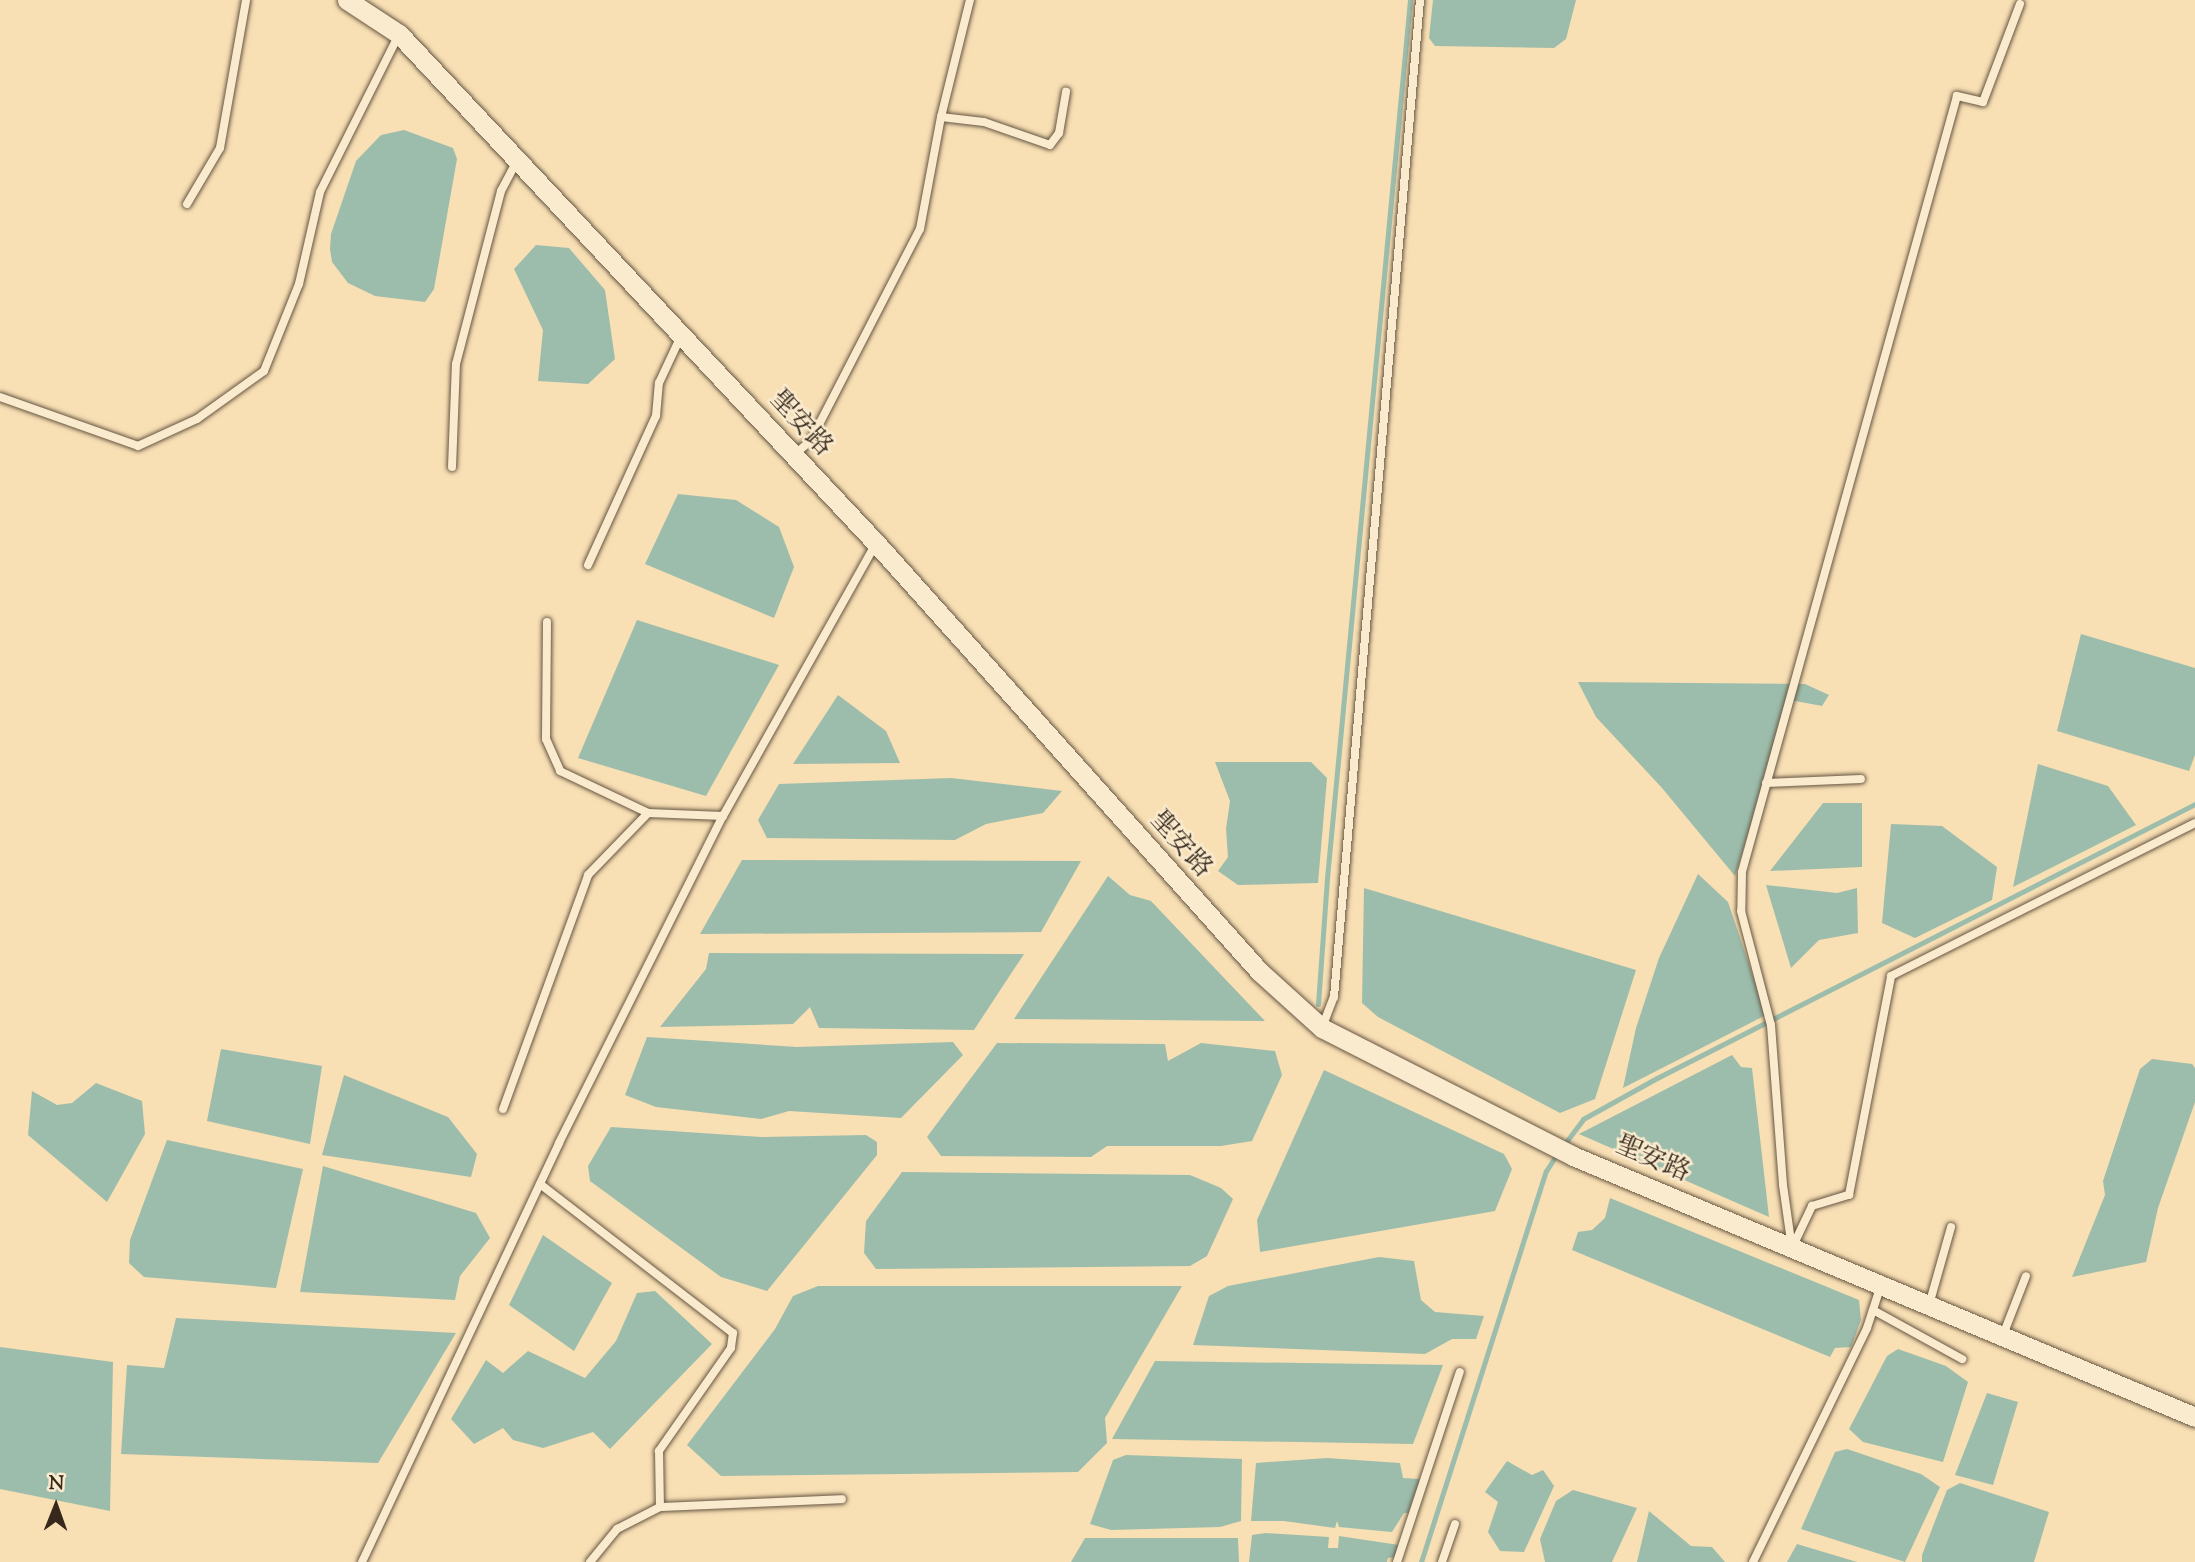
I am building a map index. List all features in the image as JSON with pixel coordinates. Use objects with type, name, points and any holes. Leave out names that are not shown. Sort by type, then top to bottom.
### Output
[{"type":"street","name":"聖安路","points":[[347,0],[399,34],[876,543],[1260,972],[1321,1028],[1573,1156],[2195,1417]]},
{"type":"lane","points":[[187,204],[220,148],[246,0]]},
{"type":"lane","points":[[793,455],[811,440],[920,229],[942,117],[970,0]]},
{"type":"lane","points":[[1321,1028],[1334,997],[1420,0]]},
{"type":"lane","points":[[1793,1248],[1783,1185],[1771,1025],[1741,911],[1742,872],[1957,96],[1983,103],[2020,4]]},
{"type":"lane","points":[[0,397],[138,446],[197,419],[264,371],[299,284],[320,192],[399,34]]},
{"type":"lane","points":[[942,117],[984,122],[1050,145],[1059,133],[1066,92]]},
{"type":"lane","points":[[452,467],[456,364],[501,191],[517,160]]},
{"type":"lane","points":[[588,565],[656,416],[659,383],[682,335]]},
{"type":"lane","points":[[362,1562],[540,1184],[723,816],[876,543]]},
{"type":"lane","points":[[547,622],[545,739],[560,771],[648,813],[723,816]]},
{"type":"lane","points":[[1766,783],[1861,779]]},
{"type":"lane","points":[[503,1109],[587,875],[648,813]]},
{"type":"lane","points":[[1793,1248],[1812,1206],[1849,1195],[1891,976],[2195,823]]},
{"type":"lane","points":[[540,1184],[733,1333],[731,1348],[659,1451],[660,1507]]},
{"type":"lane","points":[[1929,1305],[1951,1227]]},
{"type":"lane","points":[[2002,1336],[2026,1276]]},
{"type":"lane","points":[[1753,1562],[1872,1310],[1881,1285]]},
{"type":"lane","points":[[1872,1310],[1962,1359]]},
{"type":"lane","points":[[1397,1562],[1460,1372]]},
{"type":"lane","points":[[590,1562],[599,1547],[617,1529],[660,1507],[842,1499]]},
{"type":"lane","points":[[1441,1562],[1455,1524]]},
{"type":"shaded area","points":[[1433,0],[1576,0],[1566,39],[1554,48],[1435,46],[1429,38]]},
{"type":"shaded area","points":[[404,130],[453,148],[457,159],[434,289],[425,302],[375,296],[348,283],[332,262],[330,249],[331,234],[356,161],[381,135]]},
{"type":"shaded area","points":[[536,245],[569,248],[605,290],[615,359],[588,384],[538,381],[543,330],[514,269]]},
{"type":"shaded area","points":[[678,494],[736,500],[779,527],[794,567],[774,618],[645,564]]},
{"type":"shaded area","points":[[637,620],[779,665],[706,796],[578,758]]},
{"type":"shaded area","points":[[2081,634],[2195,668],[2195,755],[2189,771],[2057,731]]},
{"type":"shaded area","points":[[1578,682],[1805,684],[1829,695],[1822,706],[1790,700],[1735,876],[1662,788],[1596,717]]},
{"type":"shaded area","points":[[838,695],[886,731],[900,763],[793,764]]},
{"type":"shaded area","points":[[1215,762],[1311,762],[1327,778],[1318,883],[1238,885],[1218,871],[1228,857],[1226,829],[1230,801]]},
{"type":"shaded area","points":[[2038,764],[2108,786],[2136,825],[2013,887]]},
{"type":"shaded area","points":[[951,778],[1062,791],[1043,813],[986,824],[955,840],[767,838],[758,820],[779,784]]},
{"type":"shaded area","points":[[1823,803],[1862,803],[1862,867],[1770,871]]},
{"type":"shaded area","points":[[1891,824],[1942,826],[1997,867],[1992,900],[1915,938],[1882,923]]},
{"type":"shaded area","points":[[742,860],[1081,861],[1041,932],[700,934]]},
{"type":"shaded area","points":[[1698,874],[1728,902],[1766,1015],[1623,1088],[1636,1028],[1659,958]]},
{"type":"shaded area","points":[[1108,876],[1130,895],[1151,901],[1265,1021],[1014,1019]]},
{"type":"shaded area","points":[[1766,885],[1837,893],[1857,888],[1858,933],[1819,940],[1791,968]]},
{"type":"shaded area","points":[[1364,888],[1636,970],[1595,1099],[1560,1113],[1378,1017],[1362,1003]]},
{"type":"shaded area","points":[[709,953],[1024,954],[974,1030],[819,1028],[810,1007],[793,1024],[660,1027],[706,969]]},
{"type":"shaded area","points":[[647,1037],[797,1047],[953,1042],[963,1055],[901,1118],[789,1111],[761,1119],[656,1107],[625,1095]]},
{"type":"shaded area","points":[[997,1043],[1165,1044],[1168,1061],[1201,1043],[1275,1051],[1282,1075],[1252,1141],[1221,1146],[1107,1146],[1091,1157],[941,1156],[927,1137]]},
{"type":"shaded area","points":[[221,1049],[322,1066],[310,1144],[207,1121]]},
{"type":"shaded area","points":[[1732,1055],[1741,1067],[1752,1068],[1769,1217],[1579,1134]]},
{"type":"shaded area","points":[[2152,1059],[2192,1064],[2195,1068],[2195,1102],[2158,1208],[2146,1262],[2072,1277],[2105,1195],[2103,1181],[2140,1069]]},
{"type":"shaded area","points":[[1324,1070],[1504,1154],[1512,1169],[1495,1211],[1260,1252],[1257,1220]]},
{"type":"shaded area","points":[[344,1075],[448,1117],[477,1154],[471,1177],[322,1155]]},
{"type":"shaded area","points":[[96,1083],[142,1101],[145,1134],[107,1202],[28,1135],[32,1091],[57,1105],[72,1103]]},
{"type":"shaded area","points":[[611,1127],[761,1137],[866,1135],[877,1142],[877,1155],[767,1291],[721,1277],[590,1181],[588,1166]]},
{"type":"shaded area","points":[[167,1140],[303,1169],[276,1288],[144,1277],[129,1263],[130,1240]]},
{"type":"shaded area","points":[[323,1166],[476,1213],[490,1238],[460,1276],[455,1300],[300,1292]]},
{"type":"shaded area","points":[[902,1172],[1190,1175],[1221,1188],[1233,1199],[1207,1256],[1190,1266],[876,1269],[864,1253],[866,1221]]},
{"type":"shaded area","points":[[1610,1198],[1859,1300],[1861,1320],[1851,1347],[1835,1348],[1830,1357],[1572,1250],[1578,1232],[1592,1230],[1605,1218]]},
{"type":"shaded area","points":[[543,1235],[612,1283],[574,1351],[509,1305]]},
{"type":"shaded area","points":[[1379,1257],[1414,1261],[1421,1300],[1435,1312],[1484,1316],[1476,1339],[1452,1339],[1425,1354],[1193,1345],[1209,1296],[1228,1286]]},
{"type":"shaded area","points":[[818,1286],[1182,1286],[1105,1418],[1107,1443],[1078,1472],[721,1476],[687,1445],[775,1329],[793,1296]]},
{"type":"shaded area","points":[[655,1291],[712,1344],[610,1449],[593,1432],[543,1448],[513,1440],[503,1428],[474,1444],[451,1419],[486,1360],[503,1373],[528,1351],[585,1378],[616,1341],[637,1293]]},
{"type":"shaded area","points":[[176,1318],[456,1333],[378,1463],[121,1454],[127,1365],[164,1368]]},
{"type":"shaded area","points":[[0,1347],[113,1362],[110,1511],[0,1489]]},
{"type":"shaded area","points":[[1898,1349],[1946,1366],[1968,1382],[1943,1462],[1863,1442],[1849,1429],[1887,1356]]},
{"type":"shaded area","points":[[1155,1361],[1443,1365],[1413,1444],[1112,1439]]},
{"type":"shaded area","points":[[1987,1393],[2018,1402],[1993,1485],[1955,1475]]},
{"type":"shaded area","points":[[1847,1449],[1921,1474],[1940,1487],[1905,1562],[1801,1529],[1835,1452]]},
{"type":"shaded area","points":[[1126,1455],[1242,1459],[1241,1521],[1220,1527],[1111,1530],[1090,1524],[1113,1460]]},
{"type":"shaded area","points":[[1327,1458],[1400,1463],[1403,1478],[1421,1479],[1409,1513],[1404,1513],[1392,1532],[1339,1527],[1337,1521],[1335,1528],[1284,1521],[1251,1521],[1256,1463]]},
{"type":"shaded area","points":[[1507,1461],[1532,1475],[1543,1470],[1554,1486],[1524,1552],[1500,1551],[1488,1532],[1498,1502],[1485,1492]]},
{"type":"shaded area","points":[[1960,1483],[2049,1512],[2034,1562],[1922,1562],[1922,1555],[1947,1490]]},
{"type":"shaded area","points":[[1573,1490],[1637,1508],[1612,1562],[1545,1562],[1540,1539],[1556,1501]]},
{"type":"shaded area","points":[[1649,1511],[1691,1546],[1712,1547],[1725,1562],[1637,1562]]},
{"type":"shaded area","points":[[1266,1533],[1329,1537],[1328,1548],[1338,1548],[1339,1536],[1399,1545],[1395,1557],[1388,1558],[1387,1562],[1249,1562],[1252,1535]]},
{"type":"shaded area","points":[[1085,1538],[1238,1538],[1239,1562],[1071,1562]]},
{"type":"shaded area","points":[[1797,1544],[1857,1562],[1787,1562]]},
{"type":"waterway","points":[[1318,1004],[1327,878],[1410,0]]},
{"type":"waterway","points":[[1563,1146],[1583,1119],[1657,1078],[2195,804]]},
{"type":"waterway","points":[[1421,1562],[1546,1171],[1557,1154]]}]
